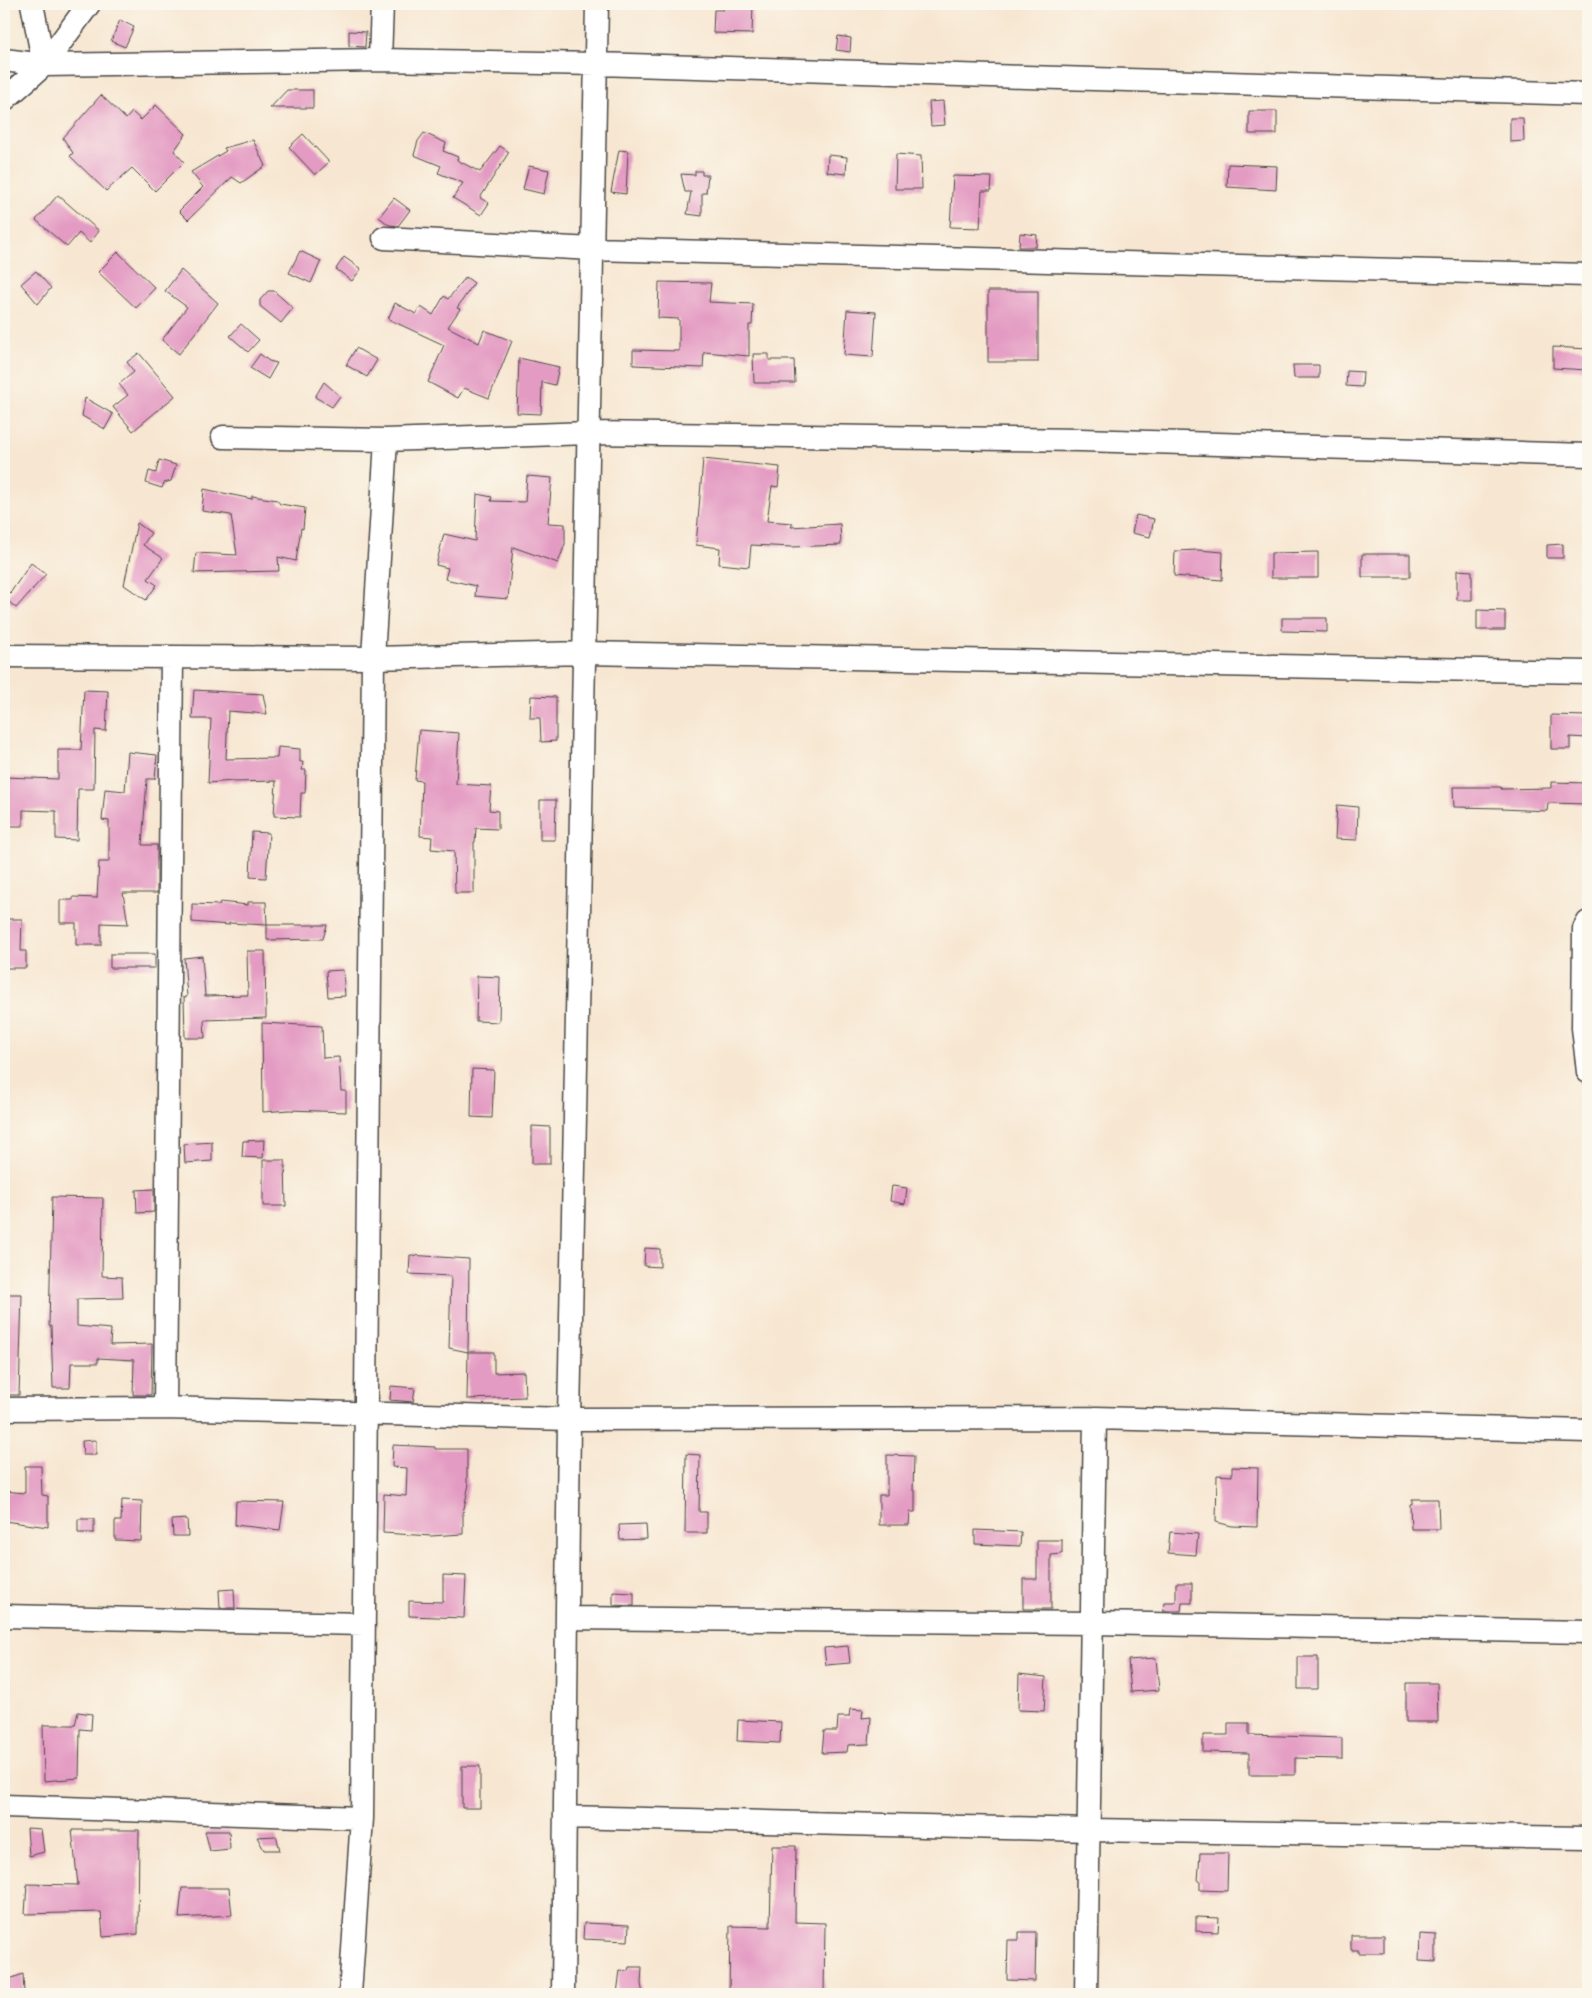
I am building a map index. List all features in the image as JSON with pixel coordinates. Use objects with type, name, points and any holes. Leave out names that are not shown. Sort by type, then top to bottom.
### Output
[{"type":"street","points":[[32,4],[44,65]]},
{"type":"street","points":[[4,100],[44,65],[89,4]]},
{"type":"street","points":[[380,60],[382,4]]},
{"type":"street","points":[[563,1994],[569,1419],[597,4]]},
{"type":"street","points":[[4,60],[44,65],[380,60],[597,64],[1588,94]]},
{"type":"street","points":[[384,238],[593,249],[1588,275]]},
{"type":"street","points":[[223,437],[386,440],[589,433],[1081,440],[1588,455]]},
{"type":"street","points":[[350,1994],[362,1818],[373,658],[386,440]]},
{"type":"street","points":[[4,656],[373,658],[584,653],[1588,672]]},
{"type":"street","points":[[165,1408],[172,657]]},
{"type":"street","points":[[1588,922],[1584,929],[1588,1072]]},
{"type":"street","points":[[4,1409],[165,1408],[569,1419],[1096,1418],[1588,1431]]},
{"type":"street","points":[[1086,1994],[1096,1418]]},
{"type":"street","points":[[4,1616],[364,1624]]},
{"type":"street","points":[[567,1618],[1092,1622],[1588,1632]]},
{"type":"street","points":[[4,1806],[362,1818]]},
{"type":"street","points":[[565,1817],[1089,1830],[1588,1838]]},
{"type":"building","points":[[723,4],[753,4],[752,34],[713,33],[714,10],[723,10]]},
{"type":"building","points":[[120,20],[134,27],[125,47],[111,41]]},
{"type":"building","points":[[349,31],[366,32],[365,47],[349,46]]},
{"type":"building","points":[[838,36],[851,38],[850,52],[836,50]]},
{"type":"building","points":[[287,90],[313,90],[313,108],[270,108]]},
{"type":"building","points":[[101,95],[126,119],[132,112],[141,120],[156,105],[186,134],[174,151],[184,162],[155,191],[132,168],[106,191],[70,156],[73,153],[63,138]]},
{"type":"building","points":[[943,101],[945,125],[931,126],[929,102]]},
{"type":"building","points":[[1249,111],[1277,111],[1277,134],[1249,134]]},
{"type":"building","points":[[1510,118],[1523,118],[1524,141],[1510,142]]},
{"type":"building","points":[[424,133],[446,143],[443,151],[458,157],[457,160],[480,172],[500,146],[509,152],[480,198],[489,203],[481,215],[453,198],[463,183],[438,173],[441,166],[414,155],[418,141]]},
{"type":"building","points":[[303,134],[329,162],[315,175],[289,147]]},
{"type":"building","points":[[253,140],[265,166],[241,183],[232,177],[188,220],[179,211],[203,187],[191,172],[226,151],[224,148]]},
{"type":"building","points":[[619,150],[628,151],[626,194],[611,192]]},
{"type":"building","points":[[896,154],[921,156],[922,189],[895,189]]},
{"type":"building","points":[[828,155],[847,157],[846,174],[827,172]]},
{"type":"building","points":[[1228,164],[1277,166],[1276,190],[1227,187]]},
{"type":"building","points":[[529,166],[549,170],[544,194],[523,189]]},
{"type":"building","points":[[695,171],[702,171],[702,175],[708,175],[706,193],[702,193],[702,216],[687,214],[691,192],[685,192],[681,174],[695,175]]},
{"type":"building","points":[[953,176],[992,177],[991,191],[982,191],[980,228],[950,227]]},
{"type":"building","points":[[58,195],[99,231],[90,243],[79,233],[67,247],[36,220]]},
{"type":"building","points":[[394,198],[410,210],[398,226],[389,225],[379,217]]},
{"type":"building","points":[[1020,233],[1037,235],[1036,247],[1019,247]]},
{"type":"building","points":[[300,251],[321,261],[311,283],[289,273]]},
{"type":"building","points":[[118,252],[155,288],[136,308],[98,272]]},
{"type":"building","points":[[344,257],[361,269],[352,281],[336,269]]},
{"type":"building","points":[[181,270],[218,303],[179,354],[162,340],[187,307],[165,291]]},
{"type":"building","points":[[36,271],[51,288],[38,304],[21,284]]},
{"type":"building","points":[[466,277],[474,283],[457,308],[460,309],[448,327],[479,343],[484,330],[512,341],[489,398],[464,388],[458,398],[428,382],[444,345],[388,319],[395,303],[416,314],[421,307],[433,315],[444,296],[448,299]]},
{"type":"building","points":[[659,282],[711,283],[709,302],[753,304],[752,325],[749,325],[749,356],[704,352],[703,368],[633,365],[633,350],[679,351],[679,319],[658,318]]},
{"type":"building","points":[[268,291],[274,291],[293,308],[281,323],[260,306],[260,300]]},
{"type":"building","points":[[988,291],[1038,291],[1038,362],[988,362]]},
{"type":"building","points":[[847,310],[876,312],[873,357],[844,355]]},
{"type":"building","points":[[241,324],[259,340],[248,352],[230,336]]},
{"type":"building","points":[[1553,347],[1588,349],[1588,370],[1553,368]]},
{"type":"building","points":[[356,348],[377,360],[367,377],[346,365]]},
{"type":"building","points":[[139,353],[175,396],[133,431],[113,407],[128,395],[119,384],[134,372],[127,362]]},
{"type":"building","points":[[260,354],[269,361],[277,363],[268,379],[250,368]]},
{"type":"building","points":[[753,354],[769,354],[769,360],[794,360],[795,383],[754,383]]},
{"type":"building","points":[[519,358],[559,367],[555,385],[542,382],[541,414],[517,413]]},
{"type":"building","points":[[1293,365],[1319,365],[1319,378],[1294,378]]},
{"type":"building","points":[[1347,371],[1363,372],[1362,387],[1346,386]]},
{"type":"building","points":[[324,382],[340,396],[332,407],[315,397]]},
{"type":"building","points":[[85,398],[113,414],[105,429],[82,416]]},
{"type":"building","points":[[703,459],[780,467],[778,487],[772,486],[767,521],[793,523],[791,527],[840,524],[841,545],[792,547],[751,545],[749,567],[719,564],[720,548],[696,545]]},
{"type":"building","points":[[159,460],[176,465],[171,481],[164,483],[162,488],[146,483],[149,471],[156,473]]},
{"type":"building","points":[[527,476],[552,478],[548,523],[565,524],[565,544],[558,563],[513,547],[508,599],[475,596],[476,586],[445,579],[448,568],[436,565],[444,534],[475,541],[477,494],[492,497],[491,501],[525,502]]},
{"type":"building","points":[[204,489],[252,499],[252,496],[277,500],[280,504],[305,508],[303,529],[301,528],[296,561],[278,557],[279,571],[194,573],[196,553],[237,555],[231,515],[202,511]]},
{"type":"building","points":[[1136,515],[1154,519],[1150,537],[1132,533]]},
{"type":"building","points":[[137,523],[151,533],[143,545],[163,558],[148,579],[157,585],[146,600],[124,585]]},
{"type":"building","points":[[1563,544],[1563,558],[1547,558],[1547,545]]},
{"type":"building","points":[[1175,551],[1223,552],[1222,580],[1174,576]]},
{"type":"building","points":[[1318,552],[1318,578],[1271,578],[1271,553]]},
{"type":"building","points":[[1362,554],[1410,554],[1410,577],[1362,577]]},
{"type":"building","points":[[31,563],[46,574],[16,608],[6,599]]},
{"type":"building","points":[[1457,570],[1472,571],[1472,600],[1457,600]]},
{"type":"building","points":[[1477,610],[1505,611],[1505,630],[1477,630]]},
{"type":"building","points":[[1282,618],[1327,618],[1327,632],[1282,631]]},
{"type":"building","points":[[84,690],[108,691],[106,731],[95,730],[94,789],[78,789],[77,840],[56,839],[56,811],[23,810],[23,826],[4,826],[4,777],[58,779],[58,750],[81,750]]},
{"type":"building","points":[[194,690],[263,694],[267,714],[228,711],[226,759],[277,758],[278,747],[300,749],[300,762],[303,762],[302,770],[306,770],[305,793],[301,793],[300,817],[274,816],[276,781],[208,783],[211,719],[192,719]]},
{"type":"building","points":[[531,696],[556,697],[556,741],[541,742],[540,718],[530,718]]},
{"type":"building","points":[[1551,715],[1588,716],[1588,738],[1570,737],[1570,749],[1551,749]]},
{"type":"building","points":[[419,730],[459,733],[456,784],[491,786],[489,810],[498,811],[498,829],[476,828],[474,842],[474,893],[455,893],[454,851],[431,849],[432,837],[420,836],[422,781],[415,780]]},
{"type":"building","points":[[128,752],[157,755],[155,779],[147,779],[142,845],[157,845],[157,893],[123,893],[128,924],[101,923],[101,945],[76,945],[76,923],[60,923],[60,900],[73,900],[73,897],[97,898],[99,862],[109,862],[109,821],[102,820],[105,789],[125,791]]},
{"type":"building","points":[[1551,782],[1588,783],[1588,804],[1548,803],[1547,811],[1454,807],[1453,787],[1501,787],[1501,789],[1551,788]]},
{"type":"building","points":[[540,800],[556,800],[555,840],[540,840]]},
{"type":"building","points":[[1337,805],[1358,807],[1357,840],[1335,839]]},
{"type":"building","points":[[252,832],[269,833],[266,878],[250,877]]},
{"type":"building","points":[[220,902],[248,905],[248,902],[266,902],[267,925],[229,923],[229,925],[192,922],[192,904],[219,905]]},
{"type":"building","points":[[4,919],[22,919],[21,951],[26,951],[26,968],[4,968]]},
{"type":"building","points":[[267,925],[327,925],[323,939],[267,940]]},
{"type":"building","points":[[247,951],[265,951],[266,1018],[204,1020],[205,1038],[185,1038],[184,997],[187,997],[184,958],[202,956],[205,996],[248,995]]},
{"type":"building","points":[[110,954],[155,954],[155,968],[110,968]]},
{"type":"building","points":[[343,970],[345,996],[328,997],[326,971]]},
{"type":"building","points":[[477,976],[500,977],[499,1022],[476,1021]]},
{"type":"building","points":[[262,1023],[322,1026],[323,1058],[339,1057],[341,1091],[346,1091],[346,1112],[289,1110],[263,1112]]},
{"type":"building","points":[[472,1069],[494,1070],[492,1118],[471,1117]]},
{"type":"building","points":[[532,1126],[550,1127],[550,1164],[532,1164]]},
{"type":"building","points":[[264,1140],[263,1158],[242,1157],[243,1141]]},
{"type":"building","points":[[212,1142],[212,1161],[185,1163],[184,1144]]},
{"type":"building","points":[[263,1160],[285,1160],[286,1206],[263,1206]]},
{"type":"building","points":[[892,1186],[907,1188],[905,1204],[890,1201]]},
{"type":"building","points":[[154,1189],[154,1212],[137,1213],[136,1190]]},
{"type":"building","points":[[52,1197],[103,1198],[102,1276],[122,1277],[123,1298],[77,1299],[77,1326],[111,1329],[110,1345],[152,1344],[151,1395],[133,1395],[134,1360],[98,1358],[98,1363],[71,1363],[70,1388],[53,1388],[51,1326],[49,1326]]},
{"type":"building","points":[[645,1248],[660,1249],[660,1267],[644,1266]]},
{"type":"building","points":[[410,1255],[469,1259],[468,1352],[449,1348],[451,1276],[409,1274]]},
{"type":"building","points":[[8,1294],[22,1294],[19,1395],[4,1395],[4,1324],[8,1324]]},
{"type":"building","points":[[468,1352],[494,1352],[494,1373],[524,1372],[525,1397],[467,1399]]},
{"type":"building","points":[[391,1386],[415,1388],[413,1402],[390,1400]]},
{"type":"building","points":[[96,1440],[96,1455],[83,1455],[82,1441]]},
{"type":"building","points":[[393,1445],[435,1447],[435,1449],[467,1449],[467,1483],[469,1484],[463,1513],[463,1534],[431,1536],[383,1533],[384,1494],[406,1496],[407,1468],[392,1467]]},
{"type":"building","points":[[686,1454],[700,1455],[699,1512],[707,1512],[707,1533],[685,1533]]},
{"type":"building","points":[[887,1455],[914,1456],[913,1491],[915,1491],[915,1512],[910,1512],[909,1525],[879,1525],[879,1495],[887,1495]]},
{"type":"building","points":[[25,1466],[41,1466],[42,1495],[48,1496],[48,1527],[4,1521],[4,1491],[25,1493]]},
{"type":"building","points":[[1232,1467],[1258,1468],[1257,1527],[1232,1526],[1216,1522],[1217,1475],[1232,1476]]},
{"type":"building","points":[[1412,1499],[1438,1499],[1439,1529],[1411,1529],[1410,1504],[1412,1504]]},
{"type":"building","points":[[122,1500],[142,1501],[141,1541],[115,1540],[115,1521],[121,1521]]},
{"type":"building","points":[[236,1501],[284,1502],[280,1530],[235,1525]]},
{"type":"building","points":[[78,1519],[94,1519],[94,1533],[78,1533]]},
{"type":"building","points":[[187,1519],[188,1536],[173,1536],[172,1520]]},
{"type":"building","points":[[646,1524],[647,1539],[620,1540],[619,1525]]},
{"type":"building","points":[[975,1530],[1021,1532],[1020,1546],[975,1544]]},
{"type":"building","points":[[1170,1532],[1198,1534],[1196,1555],[1168,1553]]},
{"type":"building","points":[[1037,1540],[1062,1540],[1062,1554],[1051,1555],[1051,1609],[1023,1609],[1023,1579],[1037,1579]]},
{"type":"building","points":[[443,1575],[466,1576],[464,1618],[409,1616],[409,1601],[443,1602]]},
{"type":"building","points":[[1176,1583],[1192,1583],[1192,1603],[1182,1603],[1181,1611],[1163,1611],[1164,1602],[1176,1602]]},
{"type":"building","points":[[234,1589],[235,1608],[220,1608],[219,1590]]},
{"type":"building","points":[[613,1592],[634,1593],[634,1606],[613,1605]]},
{"type":"building","points":[[848,1646],[850,1663],[826,1665],[824,1648]]},
{"type":"building","points":[[1298,1657],[1318,1657],[1318,1689],[1298,1689]]},
{"type":"building","points":[[1156,1658],[1159,1690],[1131,1692],[1128,1660]]},
{"type":"building","points":[[1019,1674],[1046,1677],[1044,1711],[1018,1710]]},
{"type":"building","points":[[1406,1683],[1437,1683],[1438,1722],[1406,1722]]},
{"type":"building","points":[[850,1709],[863,1710],[862,1718],[871,1717],[869,1744],[848,1745],[847,1752],[822,1753],[824,1731],[837,1731],[838,1717],[849,1717]]},
{"type":"building","points":[[78,1712],[92,1714],[91,1730],[80,1729],[79,1778],[44,1781],[43,1725],[75,1725]]},
{"type":"building","points":[[738,1720],[781,1722],[780,1743],[737,1741]]},
{"type":"building","points":[[1228,1723],[1249,1723],[1249,1735],[1342,1738],[1342,1759],[1295,1758],[1295,1775],[1249,1775],[1249,1753],[1203,1752],[1203,1735],[1228,1735]]},
{"type":"building","points":[[462,1766],[480,1766],[480,1808],[462,1808]]},
{"type":"building","points":[[27,1828],[41,1829],[44,1852],[29,1856]]},
{"type":"building","points":[[72,1830],[139,1830],[138,1934],[103,1937],[101,1912],[25,1914],[27,1884],[78,1885]]},
{"type":"building","points":[[205,1831],[229,1831],[230,1849],[210,1851]]},
{"type":"building","points":[[276,1836],[280,1850],[264,1850],[257,1837]]},
{"type":"building","points":[[772,1846],[796,1846],[795,1922],[825,1923],[824,1994],[729,1994],[730,1926],[770,1927]]},
{"type":"building","points":[[1200,1853],[1228,1853],[1227,1891],[1200,1890],[1200,1881],[1198,1881]]},
{"type":"building","points":[[182,1888],[229,1888],[232,1915],[179,1918]]},
{"type":"building","points":[[1196,1917],[1219,1918],[1218,1932],[1196,1931]]},
{"type":"building","points":[[584,1923],[629,1925],[628,1941],[583,1939]]},
{"type":"building","points":[[1019,1932],[1036,1932],[1035,1981],[1007,1980],[1008,1940],[1019,1940]]},
{"type":"building","points":[[1420,1934],[1436,1935],[1436,1962],[1419,1961]]},
{"type":"building","points":[[1351,1935],[1384,1935],[1384,1953],[1358,1953],[1358,1950],[1351,1950]]},
{"type":"building","points":[[629,1967],[642,1967],[641,1984],[643,1994],[617,1994],[620,1970],[628,1971]]},
{"type":"building","points":[[23,1974],[24,1992],[4,1994],[4,1981]]}]
